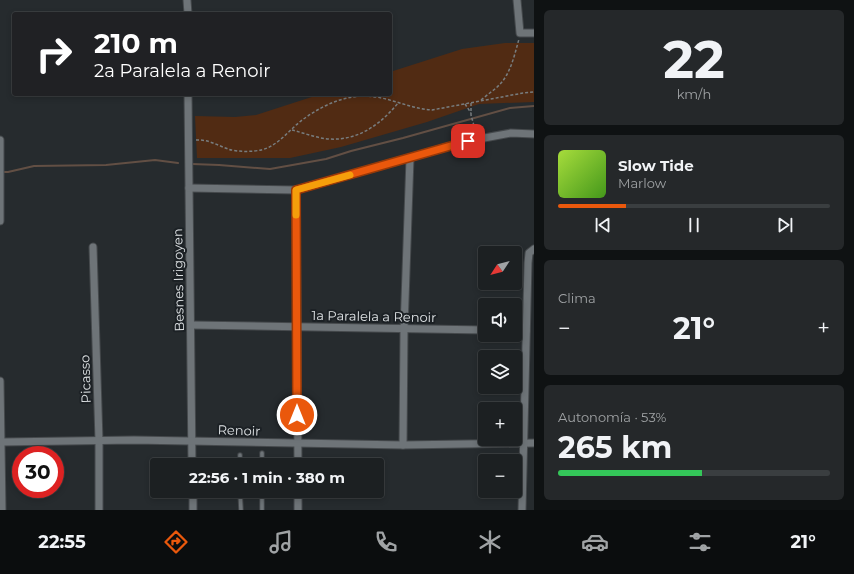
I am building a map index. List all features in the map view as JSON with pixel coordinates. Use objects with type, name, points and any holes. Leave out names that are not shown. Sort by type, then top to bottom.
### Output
[{"type":"street","points":[[187,0],[188,12]]},
{"type":"street","points":[[517,0],[520,33],[534,33]]},
{"type":"street","name":"Besnes Irigoyen","points":[[188,96],[192,458]]},
{"type":"street","points":[[189,188],[296,190],[468,141],[511,133],[534,134]]},
{"type":"street","points":[[0,140],[0,220]]},
{"type":"street","points":[[403,445],[404,329],[410,158]]},
{"type":"street","points":[[296,190],[298,458]]},
{"type":"street","name":"Picasso","points":[[94,247],[99,440],[99,510]]},
{"type":"street","points":[[522,443],[528,263],[532,250]]},
{"type":"street","name":"1a Paralela a Renoir","points":[[191,325],[478,330]]},
{"type":"street","points":[[0,381],[2,510]]},
{"type":"street","name":"Renoir","points":[[2,442],[192,440],[298,444],[478,444]]},
{"type":"street","name":"Renoir","points":[[522,443],[534,443]]},
{"type":"street","points":[[522,446],[522,510]]},
{"type":"street","points":[[193,498],[193,510]]},
{"type":"street","points":[[298,498],[298,510]]},
{"type":"lane","points":[[262,453],[262,458]]},
{"type":"lane","points":[[240,498],[241,510]]},
{"type":"lane","points":[[262,498],[262,510]]},
{"type":"path","points":[[480,101],[502,83],[516,52],[520,33]]},
{"type":"path","points":[[189,140],[202,139],[229,149],[248,151],[262,150],[278,141],[292,130],[300,121],[328,103],[351,96],[375,97],[419,109],[432,110],[534,92]]},
{"type":"path","points":[[292,130],[329,139],[348,137],[363,133],[375,125],[398,103]]},
{"type":"path","points":[[471,103],[471,115]]},
{"type":"path","points":[[465,104],[471,115],[475,128]]},
{"type":"shaded area","points":[[505,43],[534,43],[534,102],[479,104],[427,122],[341,147],[290,158],[197,158],[195,116],[235,117],[256,115],[315,96],[392,96],[392,71],[462,49]]},
{"type":"waterway","points":[[192,164],[270,169],[326,159],[510,108],[534,106]]},
{"type":"waterway","points":[[3,172],[34,166],[106,165],[155,160],[178,163]]},
{"type":"slow traffic","points":[[296,215],[296,190],[350,175]]},
{"type":"route","points":[[297,415],[296,190],[468,141]]}]
